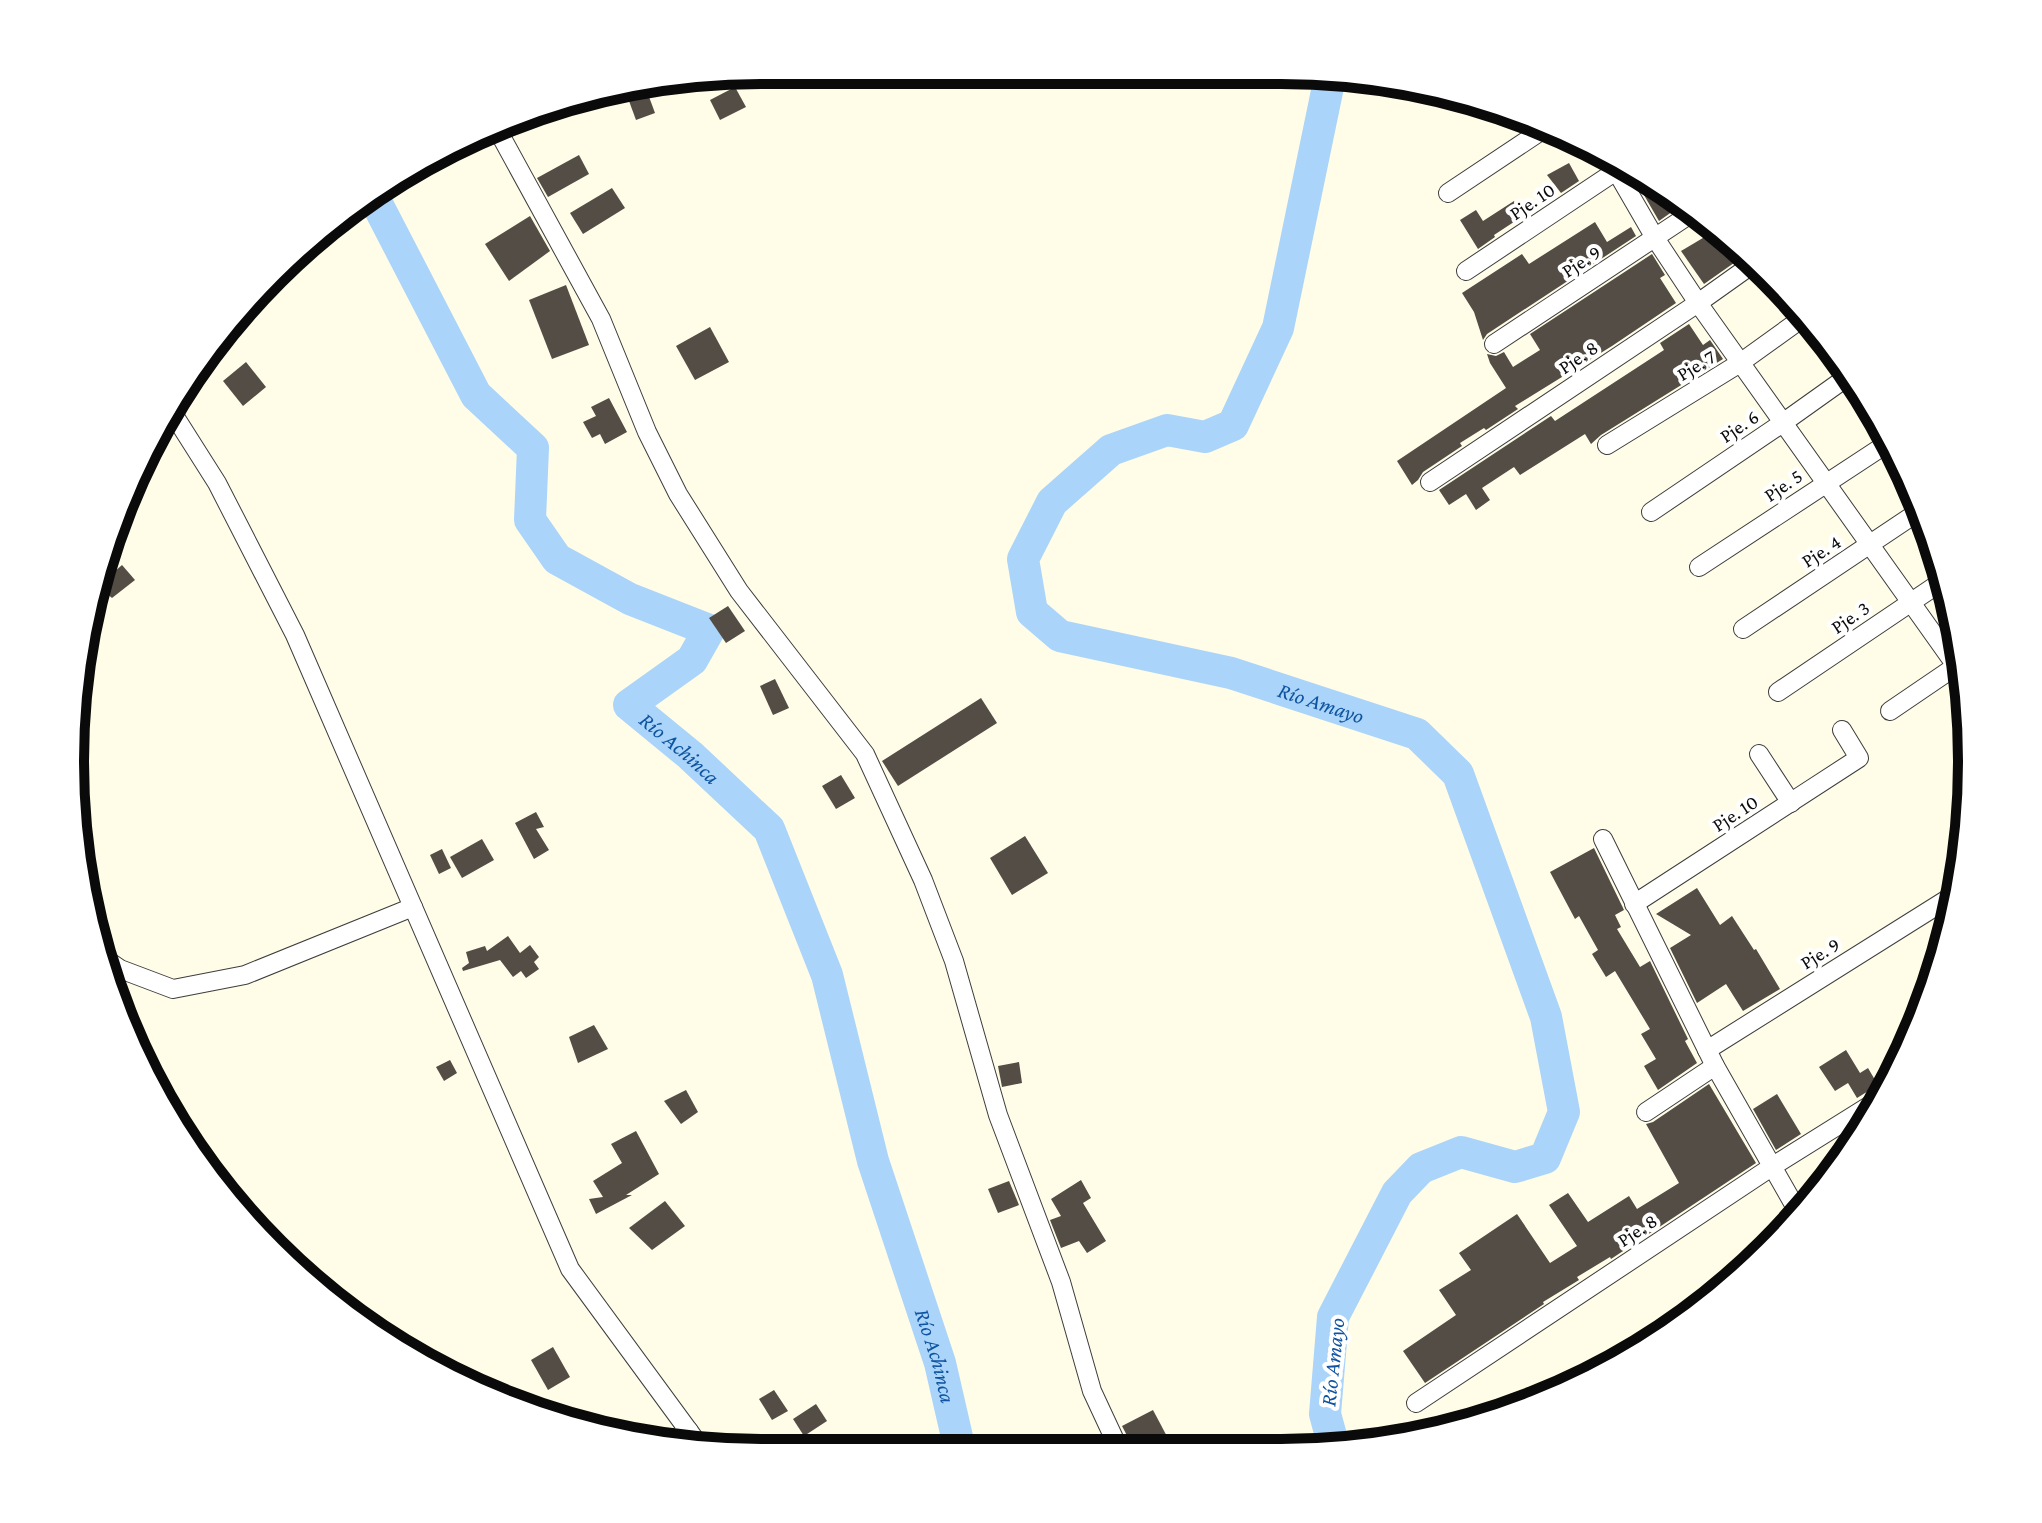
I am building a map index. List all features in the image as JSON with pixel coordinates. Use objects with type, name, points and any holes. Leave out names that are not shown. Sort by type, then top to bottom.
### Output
[{"type":"street","points":[[1448,193],[1536,134]]},
{"type":"street","points":[[501,136],[601,319],[647,432],[678,494],[739,591],[865,754],[923,880],[954,961],[998,1115],[1061,1282],[1092,1391],[1114,1439]]},
{"type":"street","name":"Pje. 10","points":[[1466,271],[1611,171]]},
{"type":"street","points":[[1622,177],[1655,238],[1698,303],[1827,482],[1869,546],[1949,652]]},
{"type":"street","name":"Pje. 9","points":[[1494,344],[1685,218]]},
{"type":"street","name":"Pje. 8","points":[[1430,482],[1746,269]]},
{"type":"street","name":"Pje. 7","points":[[1607,445],[1740,363],[1796,323]]},
{"type":"street","name":"Pje. 6","points":[[1651,512],[1841,381]]},
{"type":"street","points":[[177,420],[217,483],[295,635],[570,1269],[692,1435]]},
{"type":"street","name":"Pje. 5","points":[[1699,567],[1880,448]]},
{"type":"street","name":"Pje. 4","points":[[1743,629],[1912,517]]},
{"type":"street","name":"Pje. 3","points":[[1778,692],[1935,586]]},
{"type":"street","points":[[1890,711],[1952,673]]},
{"type":"street","name":"Pje. 10","points":[[1634,904],[1859,758],[1842,730]]},
{"type":"street","points":[[1759,754],[1791,803]]},
{"type":"street","points":[[1603,839],[1711,1058],[1794,1204]]},
{"type":"street","name":"Pje. 9","points":[[1646,1112],[1711,1058],[1943,902]]},
{"type":"street","points":[[116,966],[173,989],[245,975],[413,907]]},
{"type":"street","name":"Pje. 8","points":[[1416,1403],[1860,1112]]},
{"type":"street","points":[[683,1434],[689,1431]]},
{"type":"building","points":[[735,87],[746,107],[720,120],[710,100]]},
{"type":"building","points":[[648,94],[655,113],[636,120],[629,101]]},
{"type":"building","points":[[579,155],[589,174],[548,197],[537,178]]},
{"type":"building","points":[[1569,163],[1579,181],[1561,193],[1547,175]]},
{"type":"building","points":[[1640,187],[1674,210],[1659,221]]},
{"type":"building","points":[[612,188],[625,208],[583,234],[570,213]]},
{"type":"building","points":[[1514,201],[1523,216],[1478,249],[1460,220],[1476,210],[1483,221]]},
{"type":"building","points":[[530,216],[550,251],[509,281],[485,244]]},
{"type":"building","points":[[1595,222],[1607,242],[1631,227],[1636,236],[1487,334],[1483,340],[1474,312],[1462,293],[1522,254],[1529,264]]},
{"type":"building","points":[[1707,236],[1737,261],[1704,284],[1681,251]]},
{"type":"building","points":[[1652,254],[1665,275],[1660,278],[1676,303],[1515,406],[1518,409],[1486,430],[1484,428],[1460,443],[1462,446],[1423,472],[1412,485],[1397,461],[1506,388],[1487,354],[1496,356],[1504,352],[1513,367],[1540,350],[1530,334]]},
{"type":"building","points":[[566,285],[589,345],[552,359],[529,300]]},
{"type":"building","points":[[1689,324],[1703,345],[1710,340],[1723,359],[1591,444],[1585,434],[1520,475],[1514,467],[1482,488],[1490,500],[1476,510],[1466,494],[1449,505],[1439,490],[1551,416],[1555,421],[1664,350],[1660,343]]},
{"type":"building","points":[[710,327],[729,362],[695,380],[676,346]]},
{"type":"building","points":[[246,362],[266,387],[243,406],[223,381]]},
{"type":"building","points":[[609,398],[627,432],[605,444],[600,434],[592,438],[583,422],[596,416],[591,407]]},
{"type":"building","points":[[122,565],[135,580],[112,598],[106,592],[110,575]]},
{"type":"building","points":[[728,606],[745,631],[726,643],[709,618]]},
{"type":"building","points":[[775,679],[789,708],[773,715],[760,686]]},
{"type":"building","points":[[981,698],[997,723],[898,786],[882,761]]},
{"type":"building","points":[[841,775],[855,798],[836,809],[822,786]]},
{"type":"building","points":[[536,812],[544,827],[536,829],[549,850],[534,859],[515,823]]},
{"type":"building","points":[[1025,836],[1048,873],[1012,895],[990,858]]},
{"type":"building","points":[[482,839],[494,860],[462,878],[450,857]]},
{"type":"building","points":[[1594,848],[1624,910],[1615,915],[1621,927],[1617,929],[1640,967],[1650,961],[1697,1063],[1658,1090],[1644,1066],[1656,1059],[1641,1034],[1650,1029],[1615,971],[1606,977],[1592,954],[1598,950],[1579,916],[1575,919],[1550,872]]},
{"type":"building","points":[[442,849],[451,868],[439,874],[430,855]]},
{"type":"building","points":[[1697,888],[1720,925],[1732,916],[1780,989],[1743,1011],[1726,984],[1697,1003],[1670,948],[1691,935],[1656,914]]},
{"type":"building","points":[[508,936],[520,953],[530,945],[539,957],[534,962],[539,969],[526,978],[521,971],[513,977],[500,960],[463,971],[462,968],[469,963],[466,952],[485,946],[487,951]]},
{"type":"building","points":[[594,1025],[608,1049],[578,1063],[569,1037]]},
{"type":"building","points":[[1846,1050],[1860,1073],[1868,1068],[1876,1082],[1857,1098],[1848,1083],[1835,1091],[1819,1067]]},
{"type":"building","points":[[450,1060],[457,1073],[444,1081],[436,1067]]},
{"type":"building","points":[[1019,1062],[1022,1083],[1002,1087],[998,1066]]},
{"type":"building","points":[[1709,1084],[1756,1163],[1611,1259],[1577,1277],[1579,1280],[1425,1383],[1403,1351],[1456,1315],[1439,1290],[1471,1270],[1459,1253],[1517,1214],[1550,1263],[1577,1246],[1549,1205],[1568,1193],[1588,1222],[1629,1196],[1637,1209],[1679,1183],[1646,1124]]},
{"type":"building","points":[[686,1090],[698,1112],[681,1124],[664,1101]]},
{"type":"building","points":[[1777,1094],[1801,1134],[1776,1150],[1753,1109]]},
{"type":"building","points":[[636,1131],[659,1174],[626,1195],[632,1195],[596,1214],[589,1199],[603,1197],[593,1181],[622,1163],[611,1144]]},
{"type":"building","points":[[1081,1180],[1091,1198],[1083,1203],[1106,1241],[1087,1253],[1079,1241],[1061,1248],[1050,1220],[1061,1216],[1051,1199]]},
{"type":"building","points":[[1009,1181],[1019,1205],[998,1213],[988,1189]]},
{"type":"building","points":[[665,1201],[685,1226],[652,1250],[629,1228]]},
{"type":"building","points":[[553,1347],[570,1377],[548,1390],[531,1360]]},
{"type":"building","points":[[774,1390],[788,1411],[772,1420],[759,1399]]},
{"type":"building","points":[[816,1404],[827,1421],[804,1436],[793,1419]]},
{"type":"building","points":[[1153,1410],[1168,1439],[1129,1439],[1122,1426]]},
{"type":"waterway","name":"Río Amayo","points":[[1328,85],[1278,328],[1233,425],[1205,437],[1167,430],[1111,450],[1052,502],[1023,559],[1032,612],[1060,636],[1231,673],[1417,734],[1458,774],[1546,1017],[1564,1112],[1545,1158],[1515,1167],[1461,1152],[1421,1168],[1397,1193],[1333,1317],[1325,1414],[1331,1437]]},
{"type":"waterway","name":"Río Achinca","points":[[377,204],[476,395],[533,448],[530,520],[557,559],[630,599],[709,630],[692,660],[629,705],[690,755],[769,829],[827,975],[873,1161],[940,1363],[957,1439]]}]
